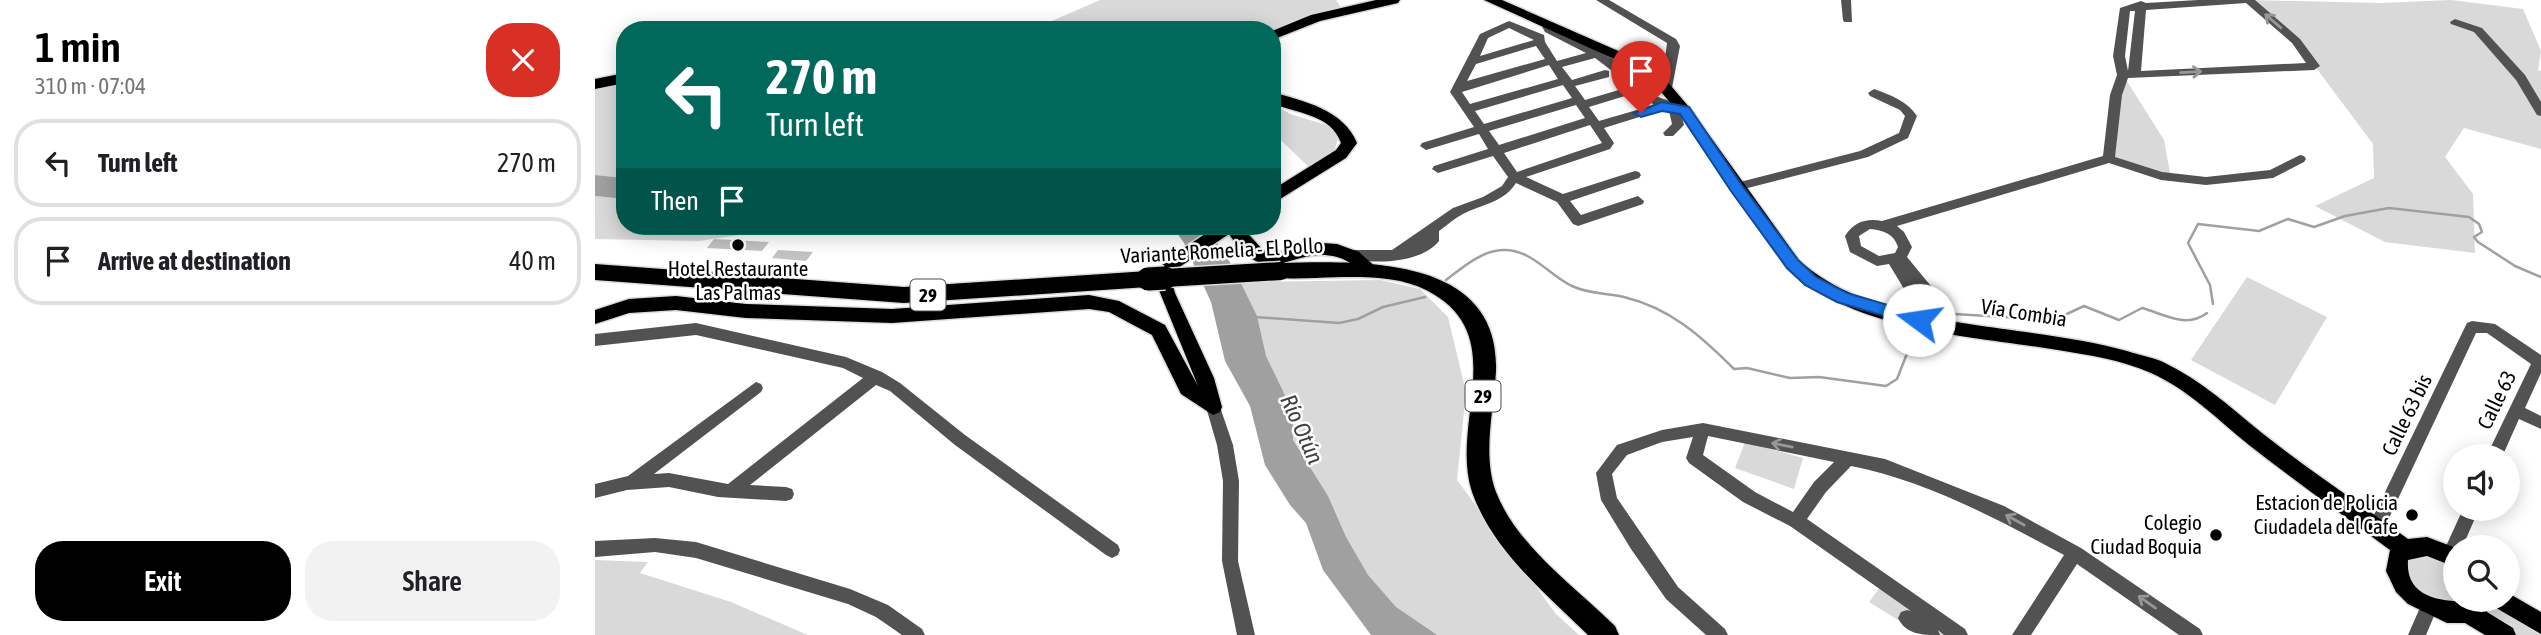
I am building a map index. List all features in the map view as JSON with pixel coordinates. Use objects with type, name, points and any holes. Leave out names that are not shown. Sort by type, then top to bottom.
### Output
[{"type":"highway","name":"Variante Romelia - El Pollo","points":[[595,272],[904,295],[1281,271],[1362,262],[1429,283],[1456,301],[1470,317],[1484,352],[1479,456],[1484,492],[1504,529],[1606,635]]},
{"type":"main road","points":[[1281,32],[1316,18],[1393,0]]},
{"type":"main road","name":"Vía Combia","points":[[1491,0],[1543,33],[1645,67],[1667,90],[1674,108],[1793,264],[1811,281],[1842,298],[1932,323],[2096,349],[2156,367],[2204,395],[2256,439],[2405,549]]},
{"type":"main road","points":[[595,85],[616,80]]},
{"type":"main road","points":[[1281,100],[1334,120],[1347,134],[1349,143],[1341,154],[1281,192]]},
{"type":"main road","points":[[1213,407],[1205,378],[1162,285],[1164,273],[1216,235]]},
{"type":"main road","points":[[1234,235],[1266,258],[1319,249],[1362,262]]},
{"type":"main road","points":[[595,317],[629,306],[676,303],[746,311],[892,316],[1089,302],[1113,306],[1159,330],[1188,389],[1213,407]]},
{"type":"main road","points":[[2443,553],[2425,546],[2405,549],[2396,562],[2400,582],[2407,592],[2428,609],[2453,618],[2468,612]]},
{"type":"main road","points":[[2482,612],[2505,635]]},
{"type":"main road","points":[[2520,612],[2541,624]]},
{"type":"street","points":[[1601,0],[1672,41],[1674,46],[1667,90]]},
{"type":"street","points":[[1846,0],[1848,20]]},
{"type":"street","points":[[2248,0],[2296,41],[2314,66],[2129,75],[2119,56],[2125,8],[2141,4],[2248,0]]},
{"type":"street","points":[[2109,159],[2116,95],[2129,75],[2141,4]]},
{"type":"street","points":[[2455,22],[2478,30],[2521,78],[2541,112]]},
{"type":"street","points":[[1638,201],[1578,221],[1562,199],[1514,177],[1456,92],[1484,36],[1495,28],[1509,24],[1543,33],[1595,54],[1641,87],[1651,100],[1674,108]]},
{"type":"street","points":[[1470,62],[1543,33]]},
{"type":"street","points":[[1362,262],[1414,254],[1428,246],[1434,238],[1433,230],[1458,211],[1497,194],[1514,177],[1604,149],[1608,143],[1569,82],[1553,63],[1543,33]]},
{"type":"street","points":[[1458,88],[1595,54]]},
{"type":"street","points":[[1468,109],[1605,74]]},
{"type":"street","points":[[1426,146],[1641,87]]},
{"type":"street","points":[[1736,187],[1864,154],[1904,135],[1911,116],[1904,107],[1874,93]]},
{"type":"street","points":[[1438,169],[1595,123],[1674,108]]},
{"type":"street","points":[[1669,133],[1678,125],[1674,108]]},
{"type":"street","points":[[1937,302],[1896,259],[1868,259],[1852,243],[1855,231],[1868,224],[1884,225],[2109,159],[2161,176],[2206,181],[2273,174],[2300,159]]},
{"type":"street","points":[[1562,199],[1635,175]]},
{"type":"street","points":[[1884,225],[1903,241],[1905,247],[1896,259]]},
{"type":"street","points":[[1896,259],[1932,323]]},
{"type":"street","name":"Calle 63 bis","points":[[2376,528],[2472,327],[2490,328],[2540,363]]},
{"type":"street","points":[[595,340],[696,330],[846,363],[877,376],[1112,550]]},
{"type":"street","name":"Calle 63","points":[[2500,444],[2540,363]]},
{"type":"street","points":[[734,488],[877,376]]},
{"type":"street","points":[[632,482],[757,388]]},
{"type":"street","points":[[1213,407],[1225,445],[1231,481],[1230,561],[1246,635]]},
{"type":"street","points":[[2515,410],[2541,423]]},
{"type":"street","points":[[1703,429],[1695,458],[1749,497],[1796,521],[1958,635]]},
{"type":"street","points":[[1720,635],[1672,593],[1609,500],[1604,473],[1622,450],[1662,436],[1703,429],[1885,466],[1955,492],[2075,553],[2194,635]]},
{"type":"street","points":[[1796,521],[1820,487],[1849,457]]},
{"type":"street","points":[[595,491],[632,482],[669,480],[718,490],[734,488],[786,494]]},
{"type":"street","points":[[595,550],[655,545],[696,550],[850,597],[889,615],[916,635]]},
{"type":"street","points":[[2021,635],[2075,553]]},
{"type":"street","points":[[2417,635],[2428,609]]},
{"type":"street","points":[[1907,618],[1931,635]]},
{"type":"shaded area","points":[[1100,0],[1336,0],[1344,12],[1281,33],[1281,21],[1052,21]]},
{"type":"shaded area","points":[[2249,0],[2381,3],[2451,0],[2523,9],[2541,51],[2538,70],[2541,71],[2541,149],[2464,128],[2445,157],[2473,194],[2475,253],[2385,242],[2315,206],[2374,178],[2373,144],[2299,45]]},
{"type":"shaded area","points":[[2123,75],[2164,140],[2171,178],[2109,159]]},
{"type":"shaded area","points":[[616,80],[616,177],[595,175],[595,84]]},
{"type":"shaded area","points":[[1281,108],[1290,114],[1333,127],[1338,139],[1332,157],[1311,169],[1281,141]]},
{"type":"shaded area","points":[[595,175],[616,177],[616,198],[595,196]]},
{"type":"shaded area","points":[[595,196],[616,198],[616,235],[739,235],[699,241],[595,239]]},
{"type":"shaded area","name":"Río Otún","points":[[1178,235],[1212,235],[1233,267],[1257,316],[1266,356],[1292,410],[1293,440],[1328,496],[1346,537],[1368,575],[1396,607],[1437,635],[1371,635],[1323,570],[1306,523],[1290,505],[1265,465],[1250,406],[1225,361],[1211,302]]},
{"type":"shaded area","points":[[2247,277],[2327,317],[2275,405],[2191,360]]},
{"type":"shaded area","points":[[1219,279],[1259,282],[1380,280],[1420,289],[1448,317],[1466,392],[1457,480],[1556,614],[1579,635],[1407,635],[1299,479]]},
{"type":"shaded area","points":[[1745,442],[1803,458],[1794,489],[1735,468]]},
{"type":"shaded area","points":[[2405,549],[2443,556],[2443,611],[2417,601],[2398,555]]},
{"type":"shaded area","points":[[595,560],[648,562],[640,573],[731,602],[808,635],[595,635]]},
{"type":"shaded area","points":[[1884,582],[1959,635],[1922,635],[1869,602]]},
{"type":"shaded area","points":[[2445,612],[2520,612],[2541,624],[2541,635],[2505,635]]},
{"type":"building","name":"Hotel Restaurante Las Palmas","points":[[714,239],[769,242],[762,251],[707,248]]},
{"type":"building","points":[[778,250],[813,252],[806,261],[772,258]]},
{"type":"waterway","points":[[2213,304],[2210,285],[2188,243],[2198,224],[2259,231],[2288,219],[2314,227],[2345,216],[2389,208],[2469,217],[2479,224],[2482,232],[2474,237],[2478,242],[2515,266],[2541,277]]},
{"type":"waterway","points":[[1446,280],[1487,253],[1502,250],[1522,253],[1578,289],[1624,297],[1656,308],[1697,335],[1734,369],[1747,368],[1790,378],[1819,377],[1886,386],[1897,379],[1908,351],[1930,332]]},
{"type":"waterway","points":[[1255,317],[1339,323],[1358,319],[1383,307],[1425,297]]},
{"type":"waterway","points":[[1935,320],[1954,314],[2054,320],[2084,306],[2119,320],[2142,308],[2183,320],[2199,318],[2207,313]]},
{"type":"place","name":"Hotel Restaurante Las Palmas","points":[[738,245]]},
{"type":"place","name":"Estacion de Policia Ciudadela del Cafe","points":[[2412,515]]},
{"type":"place","name":"Colegio Ciudad Boquia","points":[[2216,535]]},
{"type":"route","points":[[1641,113],[1662,106],[1685,110],[1736,187],[1793,264],[1811,281],[1842,298],[1919,320]]}]
